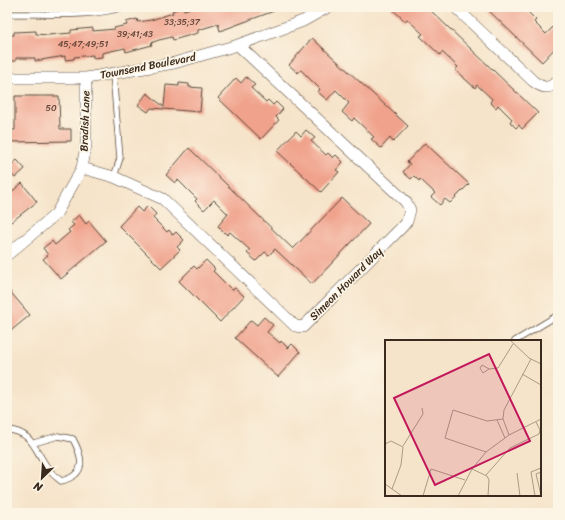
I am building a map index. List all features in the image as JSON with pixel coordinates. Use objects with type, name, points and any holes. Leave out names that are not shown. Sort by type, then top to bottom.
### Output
[{"type":"street","name":"Townsend Boulevard","points":[[7,78],[86,78],[174,63],[238,45],[303,21],[328,7]]},
{"type":"street","points":[[455,7],[540,86],[546,88],[553,86],[558,81]]},
{"type":"street","name":"Simeon Howard Way","points":[[82,168],[114,177],[163,199],[299,328],[303,328],[401,228],[407,221],[410,210],[406,202],[238,45]]},
{"type":"street","name":"Bradish Lane","points":[[7,255],[56,214],[82,168],[86,146],[86,78]]},
{"type":"lane","points":[[7,14],[76,13],[114,10],[125,7]]},
{"type":"lane","points":[[113,74],[120,158],[114,177]]},
{"type":"lane","points":[[516,340],[558,315]]},
{"type":"lane","points":[[7,430],[16,430],[34,443],[51,472],[61,481],[72,478],[78,472],[82,456],[73,439],[58,436],[34,443]]},
{"type":"building","points":[[183,7],[184,10],[194,7],[282,8],[220,31],[218,24],[198,30],[198,33],[173,40],[172,37],[159,40],[151,43],[152,45],[126,52],[125,48],[102,53],[102,57],[93,58],[93,55],[74,57],[74,59],[65,60],[65,56],[35,61],[35,58],[16,58],[16,61],[7,61],[7,35],[14,35],[14,32],[36,31],[36,34],[48,35],[71,33],[71,30],[93,28],[93,31],[115,29],[114,28],[127,25],[126,22],[137,19],[138,22],[151,20],[173,13],[172,11]]},
{"type":"building","points":[[390,7],[427,7],[538,113],[522,129],[519,125],[516,128],[510,122],[512,119],[498,105],[496,108],[490,102],[492,99],[477,85],[475,88],[455,70],[458,67],[442,52],[440,55],[420,36],[423,34],[407,19],[405,21]]},
{"type":"building","points":[[485,7],[523,7],[536,20],[534,22],[546,34],[558,22],[558,45],[542,62]]},
{"type":"building","points":[[312,38],[408,126],[393,142],[390,138],[381,148],[371,139],[374,137],[354,118],[352,121],[342,112],[349,103],[336,90],[327,100],[318,92],[320,89],[301,70],[298,73],[289,65]]},
{"type":"building","points":[[246,77],[255,85],[251,88],[266,102],[268,100],[273,105],[276,102],[283,109],[276,117],[279,120],[261,139],[218,98],[236,78],[241,83]]},
{"type":"building","points":[[179,83],[189,84],[189,87],[202,88],[200,112],[151,108],[148,112],[138,105],[147,93],[164,107],[166,85],[179,86]]},
{"type":"building","points":[[15,96],[59,96],[60,129],[71,129],[71,141],[7,142],[7,130],[15,130]]},
{"type":"building","points":[[306,130],[315,138],[311,141],[326,155],[328,153],[333,158],[336,155],[343,162],[336,170],[339,172],[321,192],[277,151],[296,131],[301,136]]},
{"type":"building","points":[[425,143],[469,184],[450,203],[445,199],[440,205],[431,197],[435,193],[420,179],[419,181],[414,176],[411,179],[403,172],[410,164],[407,162]]},
{"type":"building","points":[[189,148],[293,249],[342,198],[369,224],[312,284],[275,249],[269,255],[265,252],[256,261],[247,253],[250,250],[230,232],[227,235],[218,226],[228,214],[214,200],[204,210],[195,201],[197,199],[178,180],[175,183],[166,175]]},
{"type":"building","points":[[17,160],[25,169],[15,178],[7,169]]},
{"type":"building","points":[[22,183],[37,202],[7,225],[7,196]]},
{"type":"building","points":[[148,206],[156,214],[153,218],[167,232],[169,230],[173,235],[176,232],[184,240],[177,247],[180,250],[161,268],[119,226],[137,207],[142,212]]},
{"type":"building","points":[[79,215],[86,224],[89,221],[106,241],[61,279],[43,259],[48,255],[43,248],[52,241],[55,245],[70,232],[68,230],[74,225],[71,222]]},
{"type":"building","points":[[206,260],[215,269],[213,271],[232,290],[235,288],[244,296],[220,322],[179,281],[194,266],[197,269]]},
{"type":"building","points":[[7,288],[30,315],[7,334]]},
{"type":"building","points":[[264,317],[273,325],[267,332],[280,343],[281,341],[288,348],[292,344],[300,352],[278,377],[235,338],[251,320],[257,325]]}]
